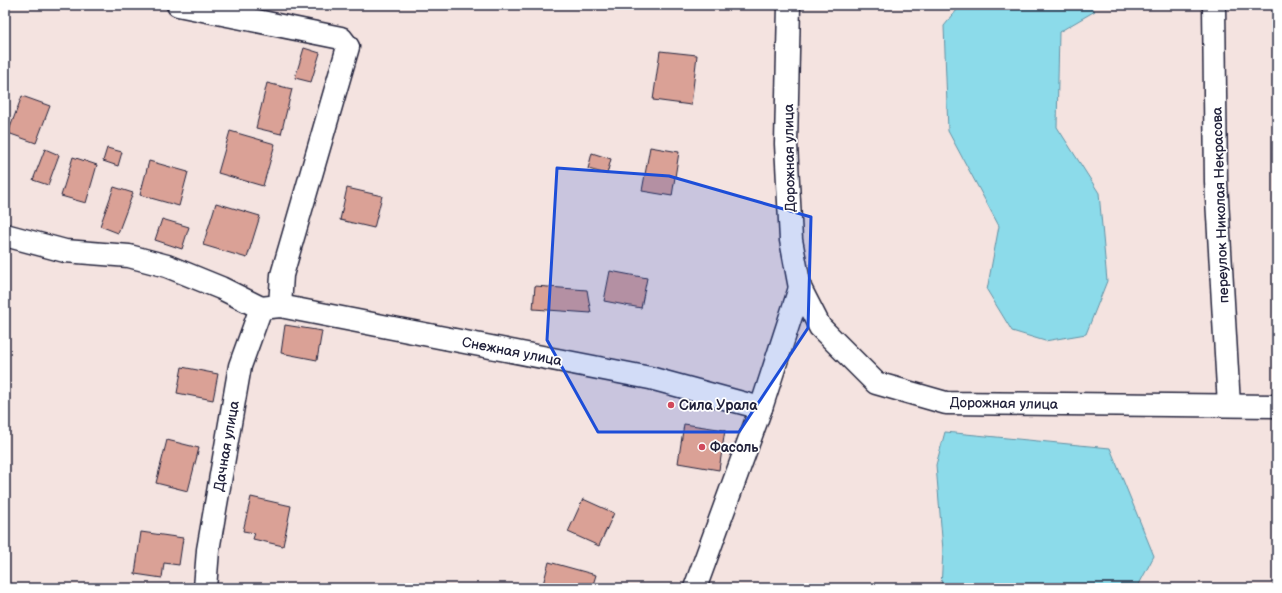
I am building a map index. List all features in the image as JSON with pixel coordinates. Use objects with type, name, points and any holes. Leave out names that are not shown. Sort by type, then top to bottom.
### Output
[{"type":"street","name":"Дачная улица","points":[[178,5],[341,38],[348,47],[282,274],[270,307],[240,366],[208,550],[205,588]]},
{"type":"street","name":"Дорожная улица","points":[[789,5],[786,144],[791,240],[800,288],[820,327],[876,383],[946,403],[1277,406]]},
{"type":"street","name":"переулок Николая Некрасова","points":[[1214,5],[1216,182],[1229,406]]},
{"type":"street","name":"Снежная улица","points":[[5,235],[65,251],[129,256],[167,266],[270,307],[650,378],[761,408]]},
{"type":"street","points":[[695,588],[761,408],[800,288]]},
{"type":"highlighted area","points":[[557,168],[669,176],[811,217],[808,328],[739,432],[598,432],[547,340]]},
{"type":"water","points":[[961,5],[1087,5],[1095,11],[1059,32],[1057,127],[1099,193],[1107,281],[1086,334],[1045,341],[1012,331],[987,290],[999,226],[948,131],[944,26]]},
{"type":"water","points":[[945,432],[1110,448],[1154,556],[1137,588],[941,588],[943,550],[936,465]]},
{"type":"building","points":[[304,48],[320,53],[311,82],[295,78]]},
{"type":"building","points":[[660,51],[697,55],[691,105],[653,100]]},
{"type":"building","points":[[267,83],[292,89],[281,134],[256,128]]},
{"type":"building","points":[[22,96],[50,106],[36,143],[8,133]]},
{"type":"building","points":[[230,131],[275,144],[263,186],[218,173]]},
{"type":"building","points":[[650,147],[679,152],[672,196],[642,191]]},
{"type":"building","points":[[107,148],[122,152],[118,166],[103,161]]},
{"type":"building","points":[[45,149],[59,155],[48,185],[33,180]]},
{"type":"building","points":[[592,153],[611,159],[607,174],[588,169]]},
{"type":"building","points":[[73,157],[97,165],[86,203],[61,196]]},
{"type":"building","points":[[149,161],[188,172],[179,206],[140,195]]},
{"type":"building","points":[[114,187],[133,193],[118,233],[100,226]]},
{"type":"building","points":[[347,188],[382,196],[374,228],[340,220]]},
{"type":"building","points":[[216,203],[260,216],[247,258],[203,245]]},
{"type":"building","points":[[162,219],[189,227],[182,249],[155,240]]},
{"type":"building","points":[[610,271],[647,278],[641,308],[604,301]]},
{"type":"building","points":[[535,286],[587,290],[591,313],[533,309]]},
{"type":"building","points":[[285,325],[322,331],[317,360],[281,353]]},
{"type":"building","points":[[182,367],[218,374],[213,400],[177,393]]},
{"type":"building","name":"Фасоль","points":[[684,424],[725,430],[719,470],[678,463]]},
{"type":"building","points":[[167,440],[199,448],[188,491],[156,483]]},
{"type":"building","points":[[251,497],[291,506],[283,546],[253,539],[255,533],[243,531]]},
{"type":"building","points":[[583,499],[614,513],[599,546],[568,532]]},
{"type":"building","points":[[141,532],[183,538],[179,565],[164,563],[162,578],[135,574]]},
{"type":"building","points":[[549,562],[596,575],[592,588],[542,588]]},
{"type":"place","name":"Сила Урала","points":[[671,405]]},
{"type":"place","name":"Фасоль","points":[[702,447]]}]
